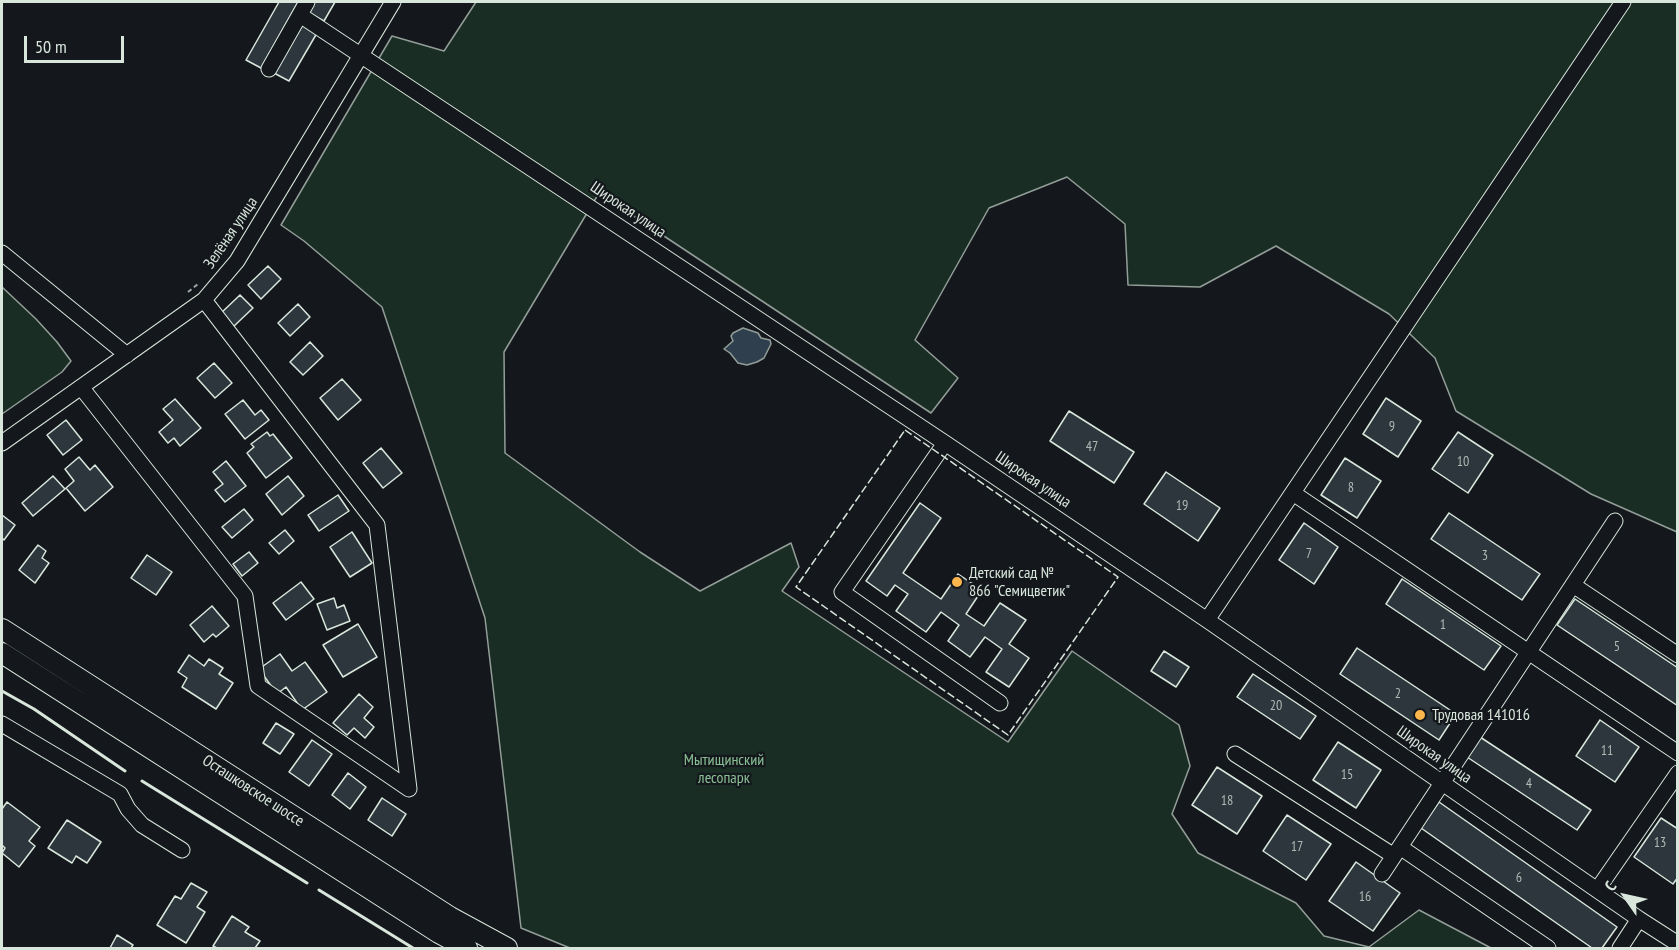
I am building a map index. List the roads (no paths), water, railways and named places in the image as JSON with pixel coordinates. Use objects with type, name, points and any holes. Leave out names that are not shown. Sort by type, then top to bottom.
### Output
[{"type":"main road","name":"Осташковское шоссе","points":[[2,628],[441,911],[507,948]]},
{"type":"main road","name":"Осташковское шоссе","points":[[2,653],[439,933],[467,948]]},
{"type":"street","name":"Зелёная улица","points":[[2,443],[204,300],[237,261],[393,2]]},
{"type":"street","points":[[1208,620],[1623,2]]},
{"type":"street","name":"Широкая улица","points":[[303,8],[362,55],[1208,620],[1677,944]]},
{"type":"street","points":[[269,69],[303,8]]},
{"type":"street","points":[[2,253],[127,355]]},
{"type":"street","points":[[81,387],[244,596],[258,686],[409,789],[377,525],[204,300]]},
{"type":"street","points":[[945,443],[842,592],[1000,704]]},
{"type":"street","points":[[1293,493],[1677,753]]},
{"type":"street","points":[[1382,874],[1615,520]]},
{"type":"street","points":[[1573,585],[1677,655]]},
{"type":"street","points":[[2,724],[120,794],[128,809],[142,825],[182,850]]},
{"type":"street","points":[[1235,754],[1397,851],[1548,948]]},
{"type":"street","points":[[1597,890],[1677,773]]},
{"type":"street","points":[[1620,948],[1639,919]]},
{"type":"water","points":[[743,328],[758,333],[761,338],[770,340],[771,344],[764,358],[747,365],[738,363],[724,349],[733,341],[731,336],[733,333]]},
{"type":"place","name":"Детский сад № 866 \"Семицветик\"","points":[[957,582]]},
{"type":"place","name":"Трудовая 141016","points":[[1420,715]]},
{"type":"park label","name":"Мытищинский лесопарк","points":[[724,769]]}]
